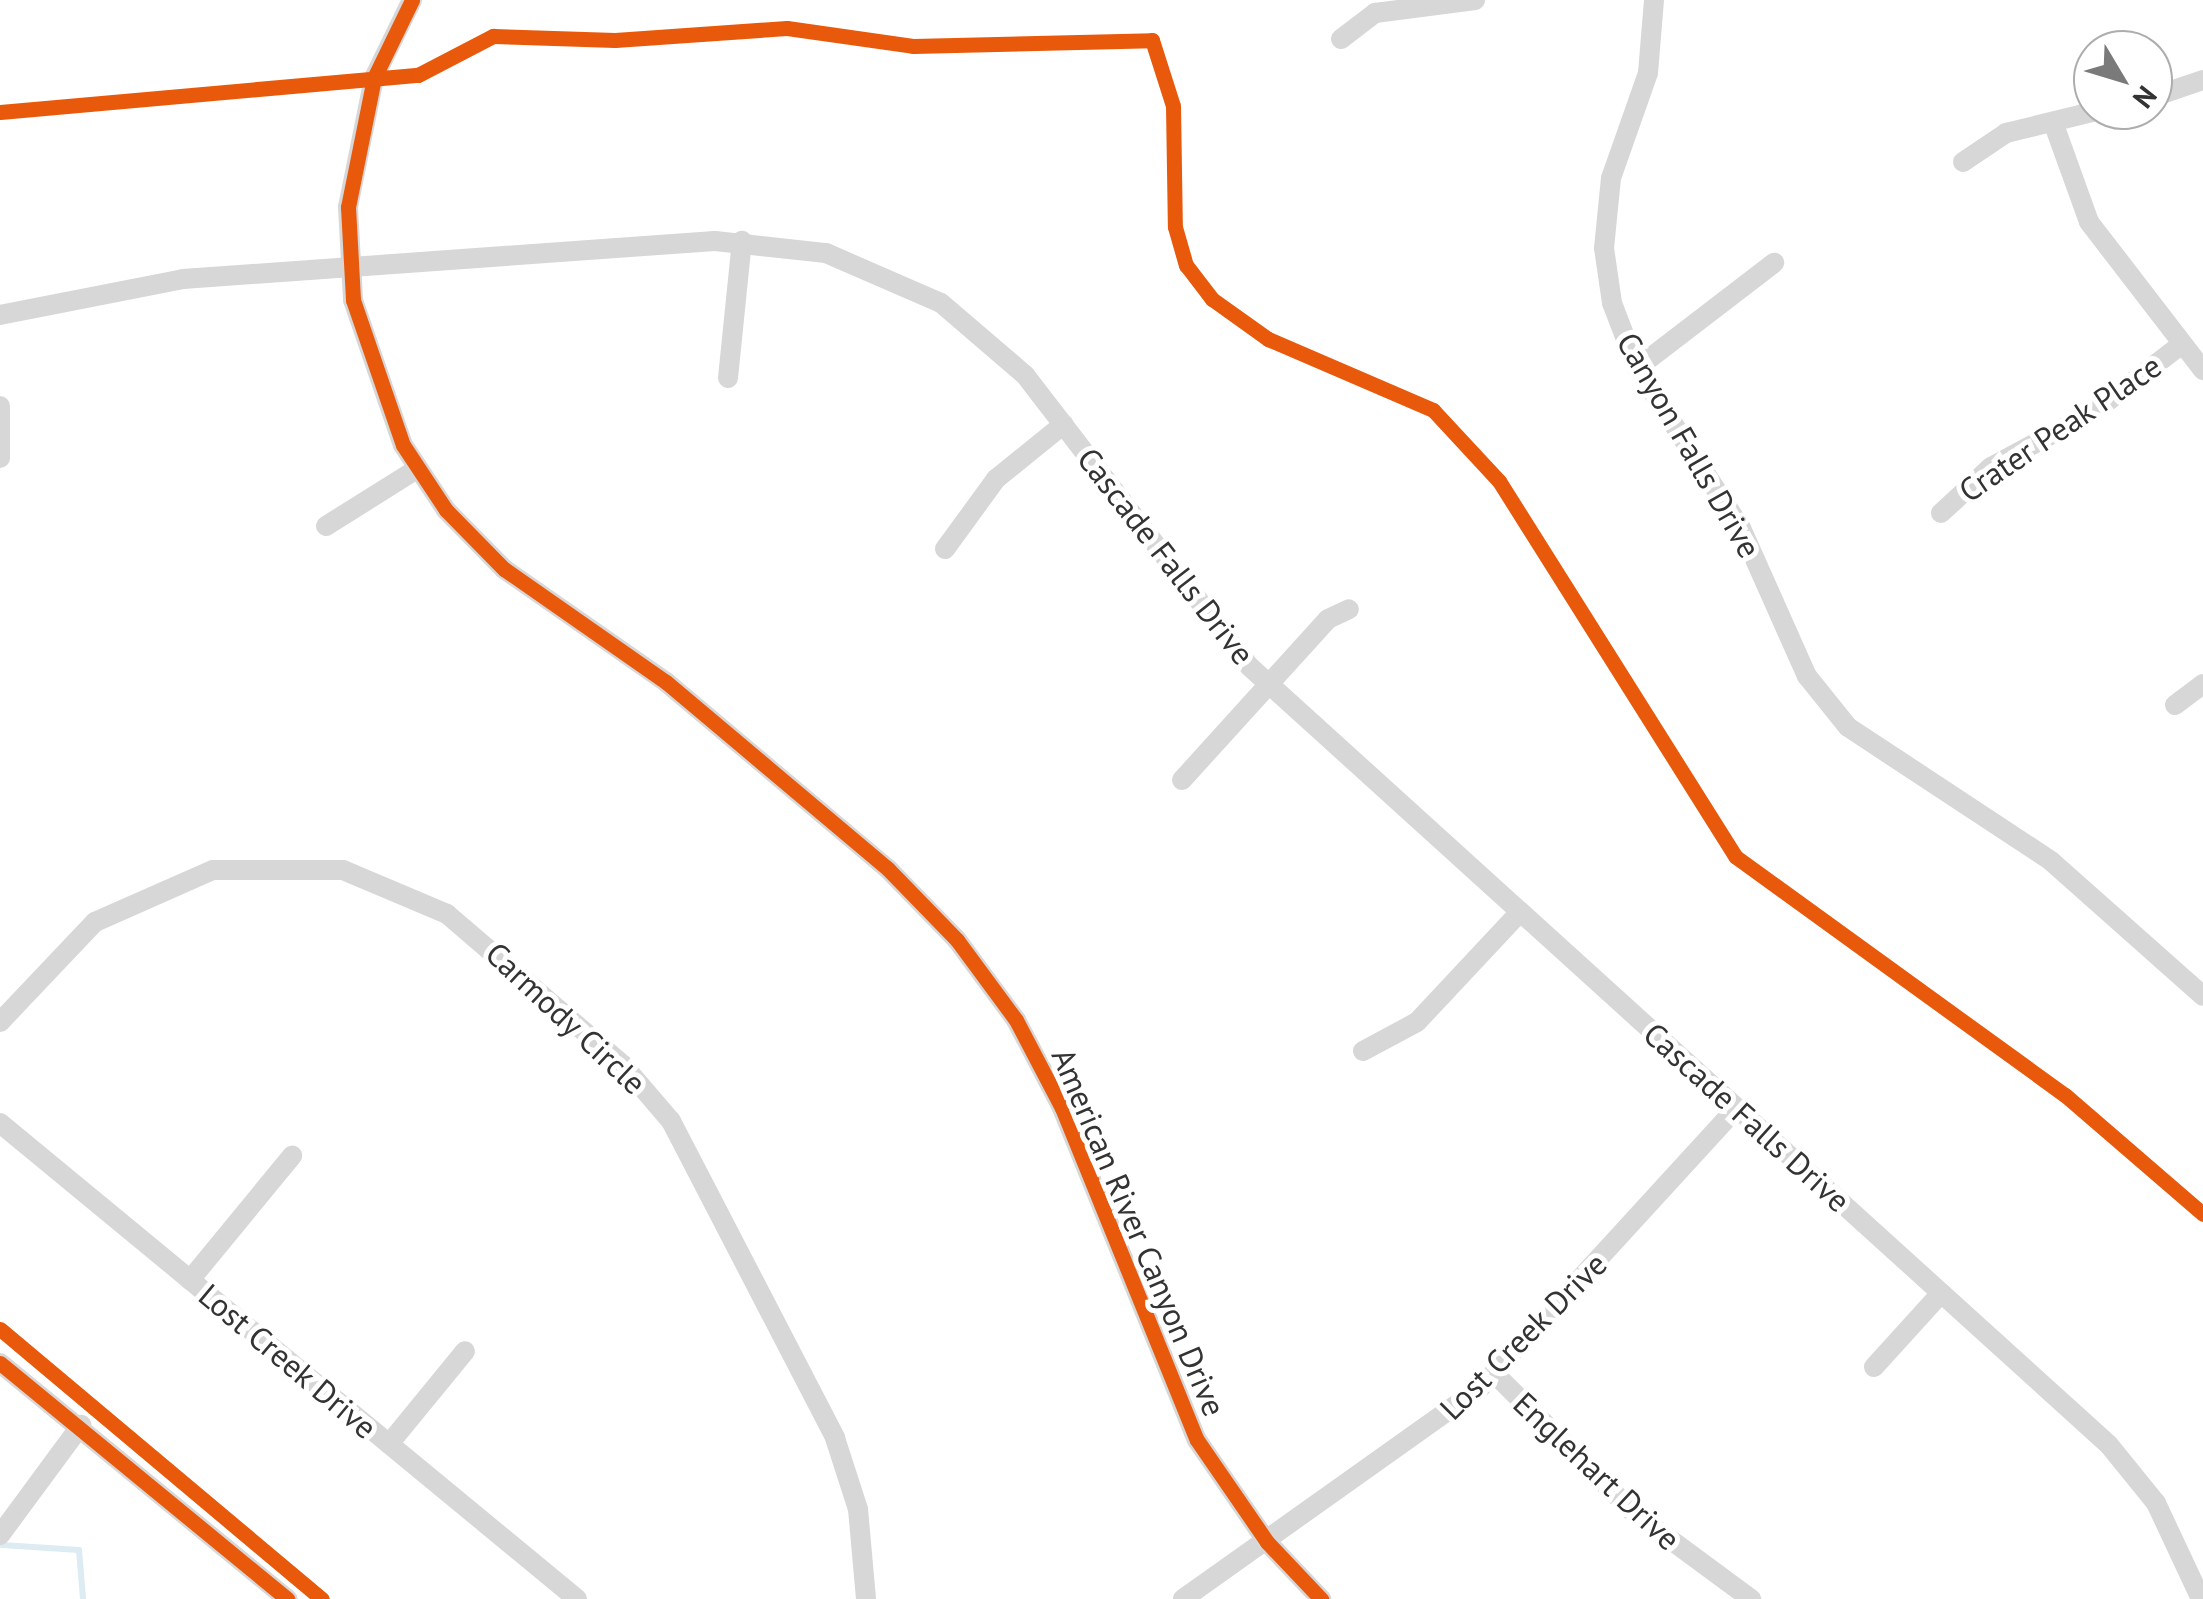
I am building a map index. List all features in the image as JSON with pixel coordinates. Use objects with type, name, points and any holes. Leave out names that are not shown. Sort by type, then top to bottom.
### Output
[{"type":"street","name":"American River Canyon Drive","points":[[412,0],[360,122],[349,267],[366,360],[416,469],[504,569],[666,682],[888,869],[958,940],[1041,1063],[1177,1402],[1267,1542],[1320,1599]]},
{"type":"street","points":[[1341,39],[1375,13],[1476,0]]},
{"type":"street","name":"Canyon Falls Drive","points":[[1654,0],[1648,74],[1611,178],[1604,248],[1612,303],[1637,368],[1741,528],[1807,676],[1848,727],[2051,861],[2203,996]]},
{"type":"street","points":[[2173,90],[2203,80]]},
{"type":"street","points":[[1963,162],[1984,143],[2073,117]]},
{"type":"street","points":[[2053,122],[2089,222],[2203,370]]},
{"type":"street","name":"Cascade Falls Drive","points":[[0,314],[138,284],[742,241],[826,253],[928,296],[996,345],[1064,424],[1216,627],[1269,684],[2134,1473],[2175,1535],[2200,1599]]},
{"type":"street","points":[[728,378],[742,241]]},
{"type":"street","points":[[1637,368],[1774,263]]},
{"type":"street","name":"Crater Peak Place","points":[[1942,513],[1991,467],[2095,410],[2182,344]]},
{"type":"street","points":[[0,406],[0,458]]},
{"type":"street","points":[[945,549],[996,479],[1064,424]]},
{"type":"street","points":[[326,526],[416,469]]},
{"type":"street","points":[[1182,780],[1269,684],[1349,609]]},
{"type":"street","points":[[2175,705],[2203,684]]},
{"type":"street","name":"Carmody Circle","points":[[0,1022],[96,922],[213,870],[343,870],[447,914],[623,1064],[671,1121],[835,1438],[858,1509],[866,1599]]},
{"type":"street","points":[[1364,1051],[1417,1022],[1520,912]]},
{"type":"street","name":"Lost Creek Drive","points":[[1183,1599],[1267,1542],[1494,1374],[1737,1108]]},
{"type":"street","name":"Lost Creek Drive","points":[[0,1123],[577,1599]]},
{"type":"street","points":[[190,1280],[292,1156]]},
{"type":"street","points":[[1874,1368],[1941,1293]]},
{"type":"street","points":[[388,1444],[465,1351]]},
{"type":"street","points":[[0,1362],[287,1599]]},
{"type":"street","name":"Englehart Drive","points":[[1494,1374],[1633,1512],[1751,1599]]},
{"type":"street","points":[[0,1534],[81,1426]]},
{"type":"waterway","points":[[2,1545],[79,1550],[83,1599]]},
{"type":"cycle path","points":[[412,0],[374,78],[348,207],[353,300],[403,445],[446,510],[504,569],[666,682],[888,869],[957,940],[1016,1020],[1062,1108],[1197,1440],[1267,1542],[1321,1599]]},
{"type":"cycle path","points":[[0,112],[418,75],[493,36],[615,40],[787,28],[913,46],[1152,40],[1173,106],[1175,227],[1186,265],[1212,299],[1268,339],[1433,410],[1499,481],[1736,857],[2065,1095],[2203,1214]]},
{"type":"cycle path","points":[[0,1329],[322,1599]]},
{"type":"cycle path","points":[[0,1363],[287,1599]]}]
